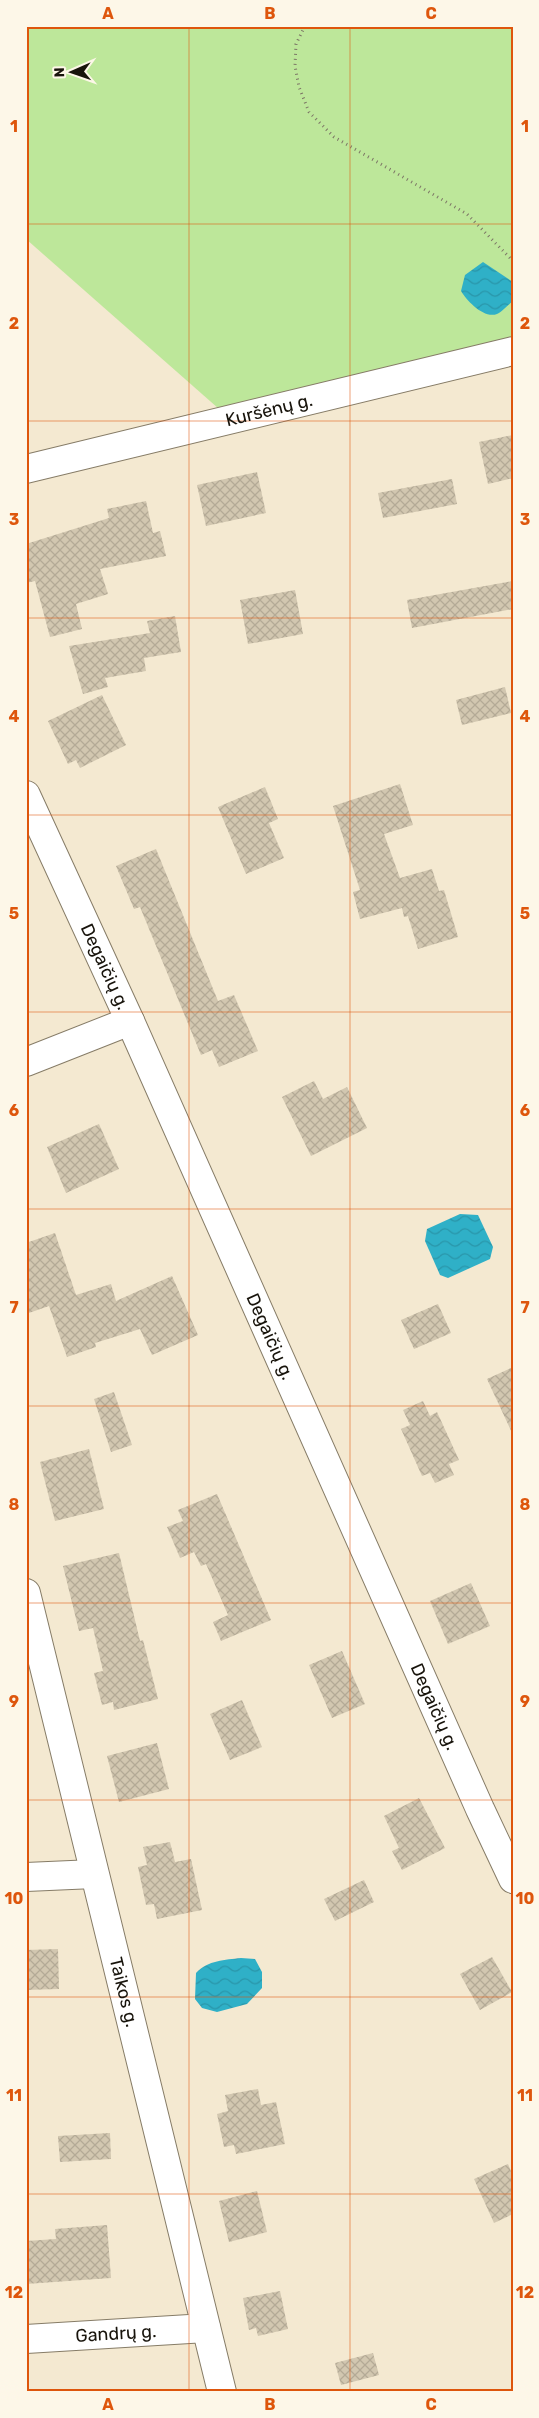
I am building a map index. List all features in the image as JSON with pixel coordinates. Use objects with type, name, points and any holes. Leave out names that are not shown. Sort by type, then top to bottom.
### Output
[{"type":"street","name":"Kuršėnų g.","points":[[26,469],[513,351]]},
{"type":"street","name":"Degaičių g.","points":[[26,796],[130,1021],[472,1790],[513,1878]]},
{"type":"street","points":[[26,1062],[130,1021]]},
{"type":"street","name":"Taikos g.","points":[[26,1593],[222,2392]]},
{"type":"street","points":[[26,1877],[94,1874]]},
{"type":"street","name":"Gandrų g.","points":[[26,2339],[206,2328]]},
{"type":"path","points":[[305,26],[296,44],[295,66],[299,87],[309,112],[334,137],[466,214],[513,261]]},
{"type":"green space","points":[[26,26],[513,26],[513,339],[227,416],[26,239]]},
{"type":"water","points":[[483,262],[513,282],[513,301],[497,314],[492,315],[481,312],[467,300],[461,291],[465,275]]},
{"type":"water","points":[[460,1214],[478,1215],[493,1247],[490,1259],[448,1278],[440,1275],[425,1241],[427,1229]]},
{"type":"water","points":[[241,1958],[255,1959],[262,1972],[262,1988],[247,2004],[217,2012],[202,2008],[195,1999],[196,1973],[211,1963]]},
{"type":"building","points":[[513,435],[513,478],[488,484],[479,442]]},
{"type":"building","points":[[257,472],[266,513],[206,526],[197,485]]},
{"type":"building","points":[[452,479],[457,504],[383,518],[378,493]]},
{"type":"building","points":[[146,501],[153,533],[160,531],[166,556],[100,569],[108,594],[76,604],[82,629],[50,637],[35,581],[26,583],[26,544],[109,518],[107,509]]},
{"type":"building","points":[[513,581],[513,609],[412,628],[407,600]]},
{"type":"building","points":[[295,590],[303,634],[248,644],[240,600]]},
{"type":"building","points":[[175,616],[181,652],[144,658],[146,671],[105,678],[108,687],[83,694],[69,646],[150,633],[147,621]]},
{"type":"building","points":[[505,687],[511,713],[462,725],[456,700]]},
{"type":"building","points":[[102,695],[126,745],[80,768],[76,760],[68,764],[48,721]]},
{"type":"building","points":[[400,784],[413,825],[384,834],[400,878],[432,869],[439,891],[444,890],[458,937],[418,949],[408,916],[404,917],[402,908],[360,919],[353,892],[360,890],[333,806]]},
{"type":"building","points":[[265,787],[278,819],[269,823],[284,858],[246,874],[218,807]]},
{"type":"building","points":[[156,849],[218,1001],[234,995],[258,1051],[219,1067],[212,1050],[201,1055],[140,907],[134,909],[116,866]]},
{"type":"building","points":[[314,1081],[323,1099],[347,1087],[367,1128],[311,1156],[282,1097]]},
{"type":"building","points":[[99,1124],[119,1169],[66,1193],[47,1147]]},
{"type":"building","points":[[55,1233],[76,1295],[111,1284],[116,1301],[172,1276],[198,1335],[152,1355],[140,1329],[95,1343],[96,1347],[67,1357],[49,1306],[26,1314],[26,1243]]},
{"type":"building","points":[[438,1304],[451,1333],[414,1349],[401,1320]]},
{"type":"building","points":[[513,1367],[513,1435],[487,1379]]},
{"type":"building","points":[[114,1392],[132,1445],[111,1452],[94,1399]]},
{"type":"building","points":[[423,1401],[430,1416],[437,1412],[459,1460],[449,1464],[454,1475],[435,1483],[430,1473],[422,1476],[401,1429],[410,1425],[403,1410]]},
{"type":"building","points":[[89,1449],[104,1509],[55,1521],[40,1462]]},
{"type":"building","points":[[217,1494],[271,1620],[221,1641],[213,1622],[228,1615],[206,1564],[201,1566],[194,1552],[180,1558],[167,1527],[183,1521],[178,1510]]},
{"type":"building","points":[[119,1553],[140,1641],[143,1640],[158,1699],[114,1710],[113,1702],[102,1705],[94,1673],[103,1671],[93,1628],[79,1631],[63,1566]]},
{"type":"building","points":[[471,1583],[490,1626],[448,1644],[430,1601]]},
{"type":"building","points":[[342,1651],[365,1704],[332,1718],[309,1665]]},
{"type":"building","points":[[242,1700],[262,1747],[230,1760],[210,1714]]},
{"type":"building","points":[[157,1743],[169,1789],[119,1802],[107,1756]]},
{"type":"building","points":[[419,1798],[445,1848],[402,1870],[392,1851],[399,1848],[384,1816]]},
{"type":"building","points":[[170,1842],[175,1862],[191,1859],[202,1910],[157,1919],[154,1904],[146,1905],[138,1867],[147,1865],[143,1847]]},
{"type":"building","points":[[364,1880],[374,1902],[335,1921],[324,1899]]},
{"type":"building","points":[[58,1949],[59,1989],[26,1990],[26,1950]]},
{"type":"building","points":[[492,1957],[512,1992],[480,2010],[460,1974]]},
{"type":"building","points":[[258,2089],[261,2105],[276,2102],[285,2144],[236,2154],[234,2145],[224,2147],[217,2114],[228,2111],[225,2095]]},
{"type":"building","points":[[110,2133],[111,2159],[60,2162],[58,2136]]},
{"type":"building","points":[[508,2164],[513,2176],[513,2214],[494,2223],[474,2179]]},
{"type":"building","points":[[257,2191],[267,2232],[229,2242],[219,2201]]},
{"type":"building","points":[[107,2225],[111,2278],[26,2284],[26,2241],[56,2239],[55,2229]]},
{"type":"building","points":[[280,2291],[288,2329],[258,2336],[256,2328],[249,2330],[243,2298]]},
{"type":"building","points":[[373,2353],[379,2375],[341,2385],[335,2363]]}]
